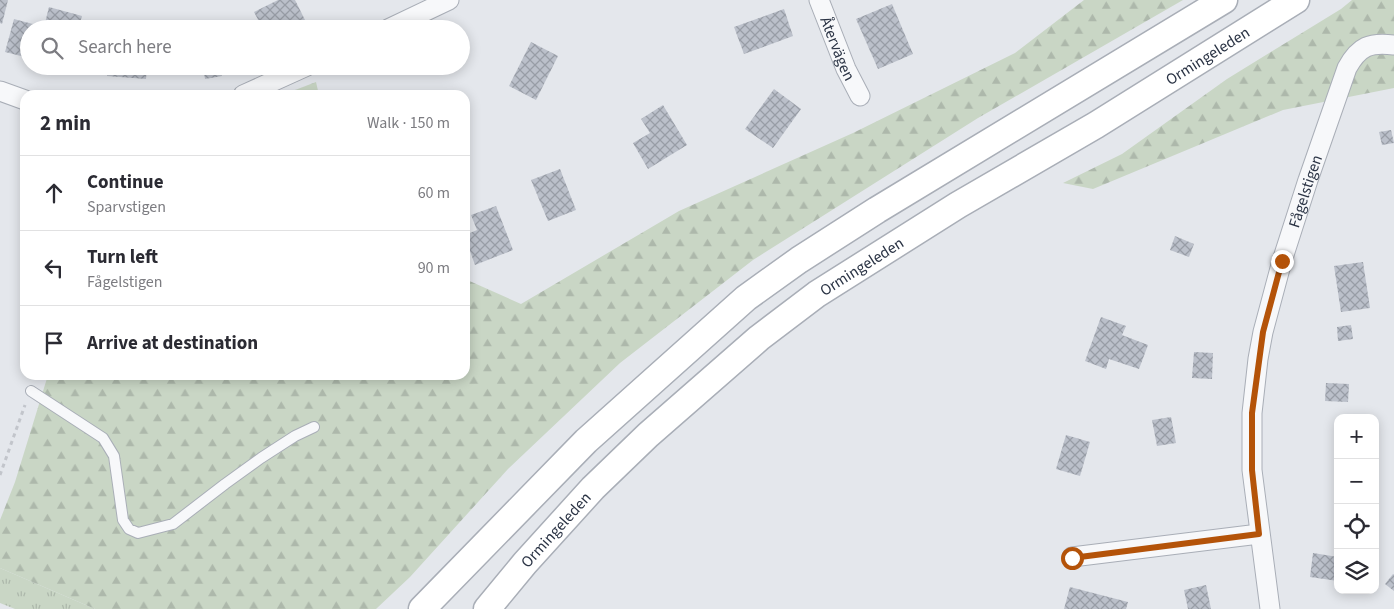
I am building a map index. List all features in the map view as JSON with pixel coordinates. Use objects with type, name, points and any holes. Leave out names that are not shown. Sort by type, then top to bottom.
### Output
[{"type":"main road","points":[[422,609],[586,441],[746,298],[799,260],[877,210],[1224,0]]},
{"type":"main road","name":"Ormingeleden","points":[[487,609],[525,563],[593,488],[648,435],[759,338],[817,294],[958,205],[1096,125],[1296,0]]},
{"type":"street","points":[[407,20],[449,0]]},
{"type":"street","name":"Återvägen","points":[[818,0],[846,69],[860,96]]},
{"type":"street","name":"Fågelstigen","points":[[1270,609],[1252,470],[1252,413],[1263,332],[1308,180],[1347,68],[1353,57],[1370,45],[1381,43],[1394,44]]},
{"type":"street","points":[[254,90],[287,75]]},
{"type":"street","points":[[0,91],[20,98]]},
{"type":"street","points":[[1072,558],[1259,534]]},
{"type":"lane","points":[[31,391],[103,438],[114,456],[123,520],[128,529],[138,533],[174,524],[261,458],[295,436],[314,427]]},
{"type":"path","points":[[0,475],[31,391]]},
{"type":"green space","points":[[1084,0],[1183,0],[978,118],[753,260],[620,363],[508,469],[410,577],[376,609],[95,609],[0,568],[0,520],[15,482],[46,380],[470,380],[470,281],[521,304],[679,211],[853,133],[1015,53]]},
{"type":"green space","points":[[1352,0],[1394,0],[1394,88],[1283,110],[1093,189],[1063,183],[1122,154],[1227,79],[1341,9]]},
{"type":"green space","points":[[316,82],[318,90],[295,90]]},
{"type":"green space","points":[[0,568],[95,609],[15,609],[0,603]]},
{"type":"building","points":[[0,0],[8,0],[2,24],[0,23]]},
{"type":"building","points":[[278,0],[295,0],[305,20],[258,20],[254,12]]},
{"type":"building","points":[[892,4],[913,54],[878,69],[856,19]]},
{"type":"building","points":[[49,7],[82,16],[81,20],[46,20]]},
{"type":"building","points":[[784,9],[793,36],[744,54],[734,27]]},
{"type":"building","points":[[14,19],[20,21],[20,56],[5,52]]},
{"type":"building","points":[[531,42],[558,56],[536,100],[509,86]]},
{"type":"building","points":[[107,75],[146,75],[146,79]]},
{"type":"building","points":[[204,75],[222,75],[222,76],[205,79]]},
{"type":"building","points":[[774,89],[801,109],[773,148],[745,129]]},
{"type":"building","points":[[663,105],[687,145],[648,169],[633,143],[650,133],[641,119]]},
{"type":"building","points":[[1391,130],[1394,143],[1382,145],[1379,132]]},
{"type":"building","points":[[560,169],[576,210],[548,221],[531,180]]},
{"type":"building","points":[[496,206],[513,250],[475,265],[470,251],[470,233],[477,230],[471,215]]},
{"type":"building","points":[[1175,236],[1194,244],[1189,257],[1170,250]]},
{"type":"building","points":[[1363,262],[1370,308],[1341,312],[1334,266]]},
{"type":"building","points":[[1101,317],[1126,326],[1122,335],[1148,345],[1139,369],[1109,359],[1106,369],[1085,361]]},
{"type":"building","points":[[1351,325],[1353,339],[1338,341],[1337,327]]},
{"type":"building","points":[[1194,352],[1213,353],[1212,379],[1192,378]]},
{"type":"building","points":[[1326,383],[1349,384],[1348,402],[1325,401]]},
{"type":"building","points":[[1171,417],[1176,443],[1157,446],[1152,420]]},
{"type":"building","points":[[1066,435],[1090,442],[1080,476],[1056,469]]},
{"type":"building","points":[[1313,553],[1334,556],[1334,580],[1310,577]]},
{"type":"building","points":[[1394,575],[1394,591],[1385,584]]},
{"type":"building","points":[[1206,585],[1211,609],[1188,609],[1184,590]]},
{"type":"building","points":[[1070,587],[1128,602],[1126,609],[1064,609]]},
{"type":"route","points":[[1072,558],[1259,534],[1252,470],[1252,413],[1263,332],[1282,261]]}]
